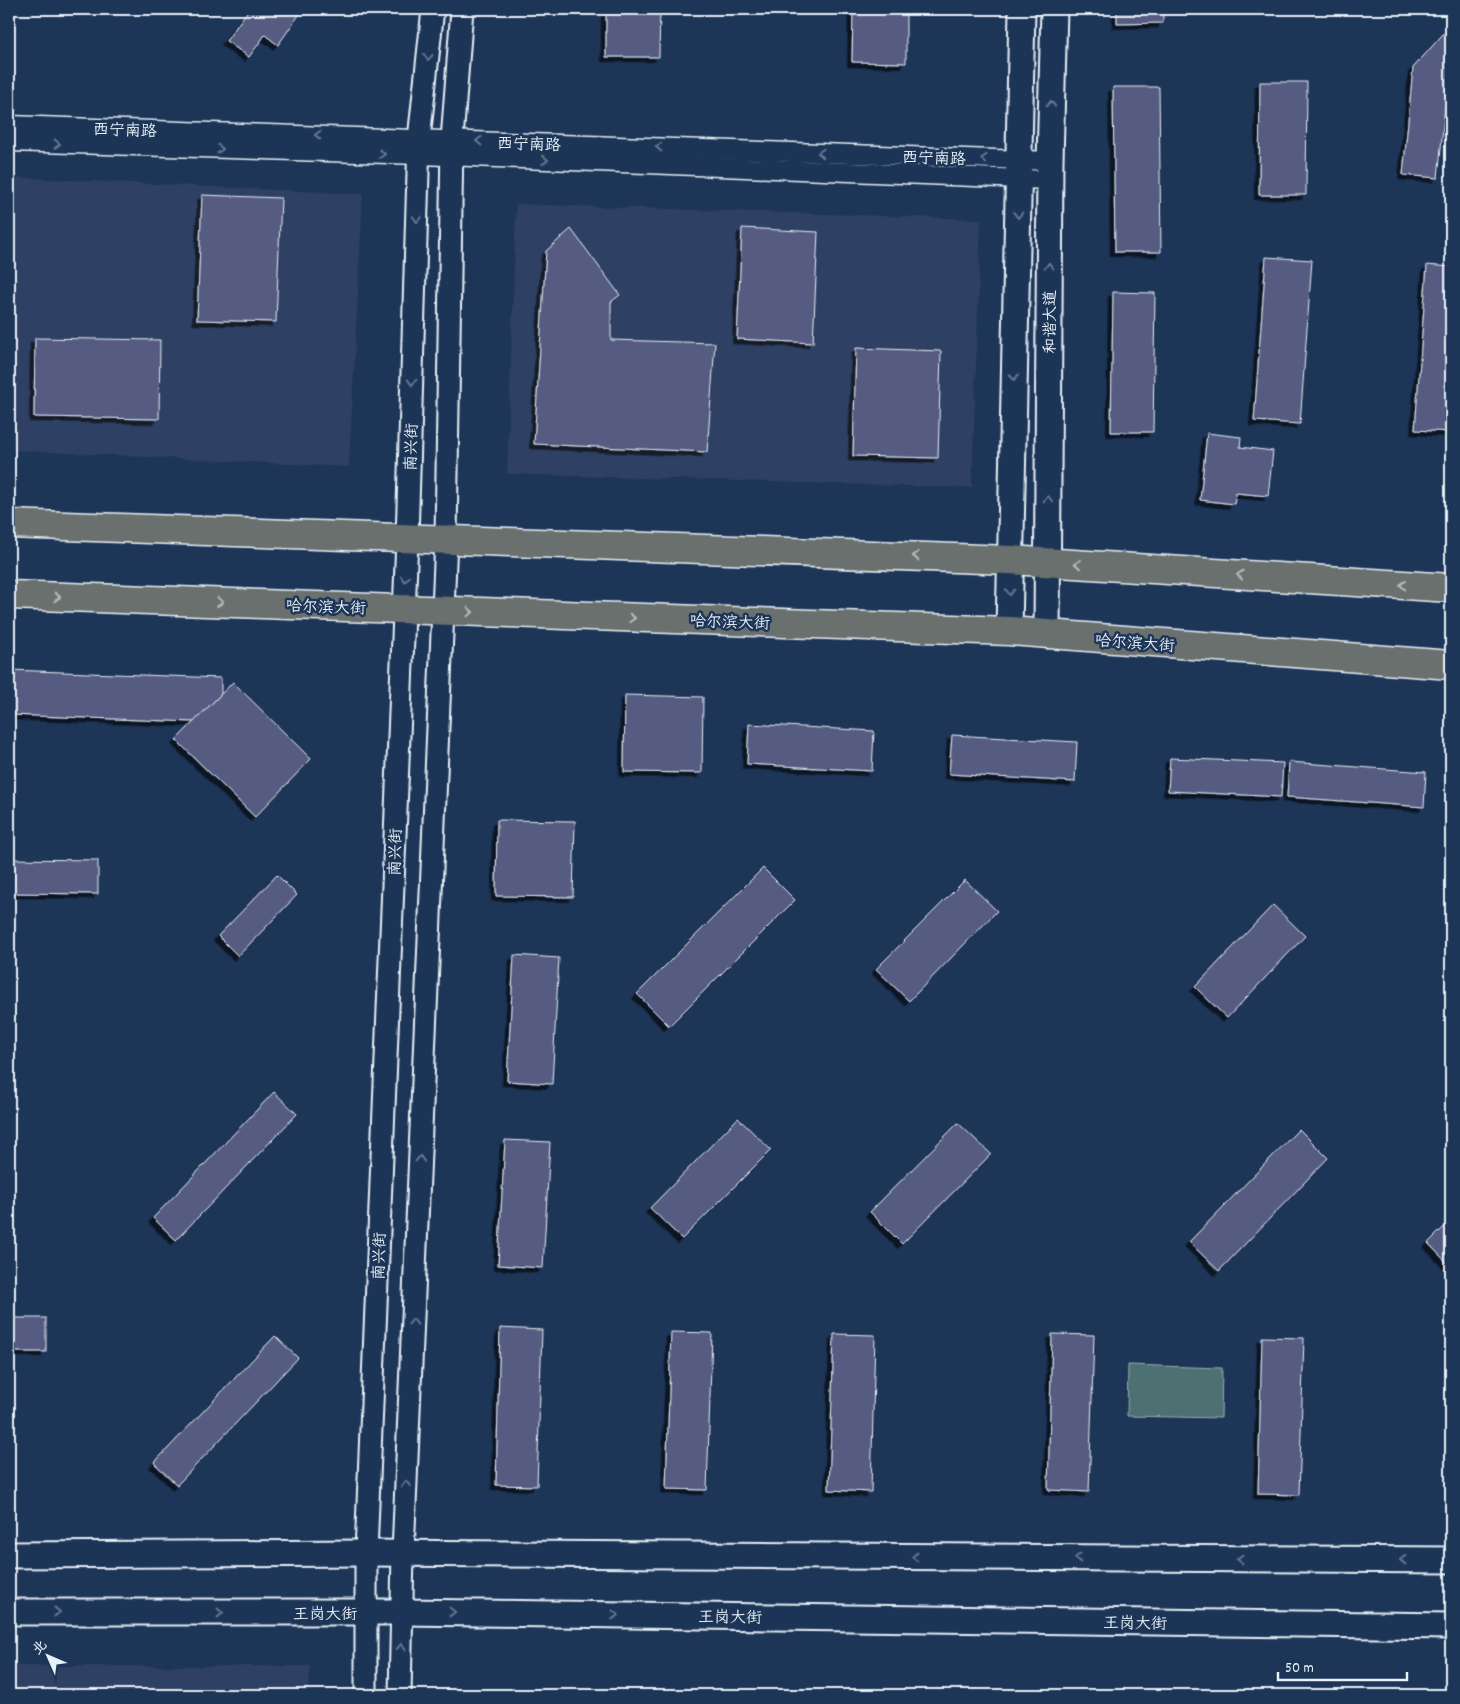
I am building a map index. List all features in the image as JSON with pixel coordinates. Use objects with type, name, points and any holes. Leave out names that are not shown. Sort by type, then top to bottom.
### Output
[{"type":"main road","name":"和谐大道","points":[[1009,632],[1022,9]]},
{"type":"main road","name":"和谐大道","points":[[1047,635],[1050,171],[1054,9]]},
{"type":"main road","points":[[9,524],[1010,560],[1451,588]]},
{"type":"main road","name":"哈尔滨大街","points":[[9,595],[1009,632],[1451,665]]},
{"type":"main road","points":[[9,1555],[366,1553],[1451,1560]]},
{"type":"main road","name":"王岗大街","points":[[9,1612],[403,1612],[1451,1626]]},
{"type":"street","name":"南兴街","points":[[366,1695],[368,1613],[366,1553],[407,539],[419,147],[432,9]]},
{"type":"street","points":[[400,1695],[403,1554],[446,539],[452,148],[462,9]]},
{"type":"street","name":"西宁南路","points":[[9,125],[419,147]]},
{"type":"street","name":"西宁南路","points":[[9,142],[419,147],[1050,171]]},
{"type":"shaded area","points":[[9,177],[363,194],[349,467],[9,450]]},
{"type":"shaded area","points":[[516,204],[981,219],[972,488],[507,474]]},
{"type":"shaded area","points":[[9,1666],[310,1666],[309,1695],[9,1695]]},
{"type":"green space","points":[[1128,1365],[1222,1368],[1221,1418],[1127,1416]]},
{"type":"building","points":[[249,9],[291,9],[299,15],[278,45],[265,35],[249,57],[226,41]]},
{"type":"building","points":[[606,9],[660,9],[659,57],[606,57]]},
{"type":"building","points":[[853,9],[906,9],[906,63],[852,62]]},
{"type":"building","points":[[1117,9],[1163,9],[1163,23],[1117,24]]},
{"type":"building","points":[[1450,26],[1451,82],[1447,87],[1438,178],[1403,175],[1413,68]]},
{"type":"building","points":[[1260,82],[1307,82],[1306,195],[1259,195]]},
{"type":"building","points":[[1113,87],[1159,87],[1161,252],[1115,252]]},
{"type":"building","points":[[202,195],[281,198],[276,322],[197,320]]},
{"type":"building","points":[[742,228],[818,232],[813,343],[737,339]]},
{"type":"building","points":[[571,229],[620,295],[611,302],[611,340],[715,343],[707,452],[534,444],[546,251]]},
{"type":"building","points":[[1266,257],[1312,260],[1300,424],[1254,421]]},
{"type":"building","points":[[1427,265],[1451,267],[1451,432],[1415,430]]},
{"type":"building","points":[[1113,292],[1155,293],[1153,432],[1111,432]]},
{"type":"building","points":[[35,338],[160,340],[159,419],[34,417]]},
{"type":"building","points":[[856,348],[941,351],[938,458],[853,456]]},
{"type":"building","points":[[1207,433],[1241,437],[1240,447],[1273,451],[1268,496],[1236,493],[1234,504],[1200,500]]},
{"type":"building","points":[[9,670],[221,678],[221,694],[194,722],[9,715]]},
{"type":"building","points":[[233,682],[311,759],[255,817],[176,740]]},
{"type":"building","points":[[625,695],[703,697],[702,773],[624,772]]},
{"type":"building","points":[[749,724],[874,731],[872,771],[747,764]]},
{"type":"building","points":[[952,735],[1077,742],[1075,782],[949,774]]},
{"type":"building","points":[[1170,758],[1283,763],[1281,797],[1168,791]]},
{"type":"building","points":[[1289,762],[1426,772],[1424,807],[1287,797]]},
{"type":"building","points":[[497,820],[575,821],[573,897],[496,896]]},
{"type":"building","points":[[9,859],[98,860],[98,894],[9,893]]},
{"type":"building","points":[[763,868],[795,900],[669,1026],[637,994]]},
{"type":"building","points":[[277,875],[297,895],[238,956],[218,936]]},
{"type":"building","points":[[965,880],[997,911],[909,1001],[876,969]]},
{"type":"building","points":[[1273,905],[1305,936],[1227,1018],[1195,987]]},
{"type":"building","points":[[514,955],[559,958],[552,1084],[507,1081]]},
{"type":"building","points":[[274,1092],[297,1114],[176,1240],[153,1218]]},
{"type":"building","points":[[738,1118],[771,1150],[682,1239],[650,1208]]},
{"type":"building","points":[[958,1123],[991,1154],[902,1244],[870,1212]]},
{"type":"building","points":[[1299,1129],[1328,1158],[1219,1271],[1189,1242]]},
{"type":"building","points":[[505,1140],[550,1142],[543,1268],[498,1265]]},
{"type":"building","points":[[1451,1220],[1451,1267],[1428,1243]]},
{"type":"building","points":[[9,1318],[46,1318],[46,1352],[9,1352]]},
{"type":"building","points":[[500,1328],[542,1330],[537,1486],[496,1485]]},
{"type":"building","points":[[671,1332],[712,1333],[707,1490],[666,1489]]},
{"type":"building","points":[[834,1334],[875,1335],[871,1492],[829,1490]]},
{"type":"building","points":[[1052,1334],[1094,1335],[1089,1492],[1048,1490]]},
{"type":"building","points":[[275,1336],[298,1358],[177,1485],[154,1463]]},
{"type":"building","points":[[1262,1337],[1304,1338],[1299,1495],[1258,1494]]}]
